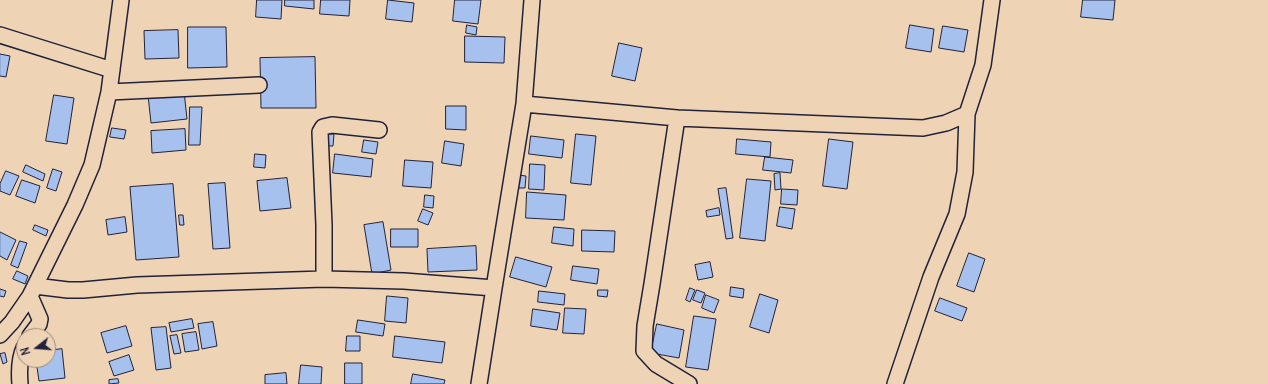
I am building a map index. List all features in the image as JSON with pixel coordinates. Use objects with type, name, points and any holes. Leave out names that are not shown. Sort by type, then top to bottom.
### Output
[{"type":"street","points":[[0,335],[12,322],[33,291],[75,205],[92,165],[109,92],[121,0]]},
{"type":"street","points":[[479,384],[524,104],[532,0]]},
{"type":"street","points":[[896,384],[931,277],[956,214],[965,172],[966,114],[983,65],[992,0]]},
{"type":"street","points":[[0,34],[112,70]]},
{"type":"street","points":[[109,92],[259,85]]},
{"type":"street","points":[[524,104],[677,118],[923,128],[946,123],[966,114]]},
{"type":"street","points":[[677,118],[644,326],[644,351],[656,364],[689,384]]},
{"type":"street","points":[[324,279],[324,225],[320,132],[323,127],[332,126],[379,130]]},
{"type":"street","points":[[33,291],[83,290],[137,285],[324,279],[404,281],[494,288]]},
{"type":"street","points":[[33,291],[40,319],[36,328]]},
{"type":"street","points":[[20,368],[20,384]]},
{"type":"building","points":[[257,0],[282,0],[281,19],[256,17]]},
{"type":"building","points":[[285,0],[314,0],[314,9],[285,6]]},
{"type":"building","points":[[321,0],[350,0],[349,16],[320,14]]},
{"type":"building","points":[[388,0],[414,3],[412,22],[386,19]]},
{"type":"building","points":[[455,0],[481,0],[478,24],[453,21]]},
{"type":"building","points":[[1083,0],[1115,0],[1113,20],[1081,17]]},
{"type":"building","points":[[467,25],[477,27],[476,35],[466,33]]},
{"type":"building","points":[[910,25],[934,29],[931,52],[906,48]]},
{"type":"building","points":[[943,26],[968,30],[964,52],[939,48]]},
{"type":"building","points":[[188,27],[226,27],[227,67],[188,68]]},
{"type":"building","points":[[178,30],[179,58],[145,59],[144,31]]},
{"type":"building","points":[[465,36],[505,37],[504,63],[465,62]]},
{"type":"building","points":[[619,43],[642,48],[635,81],[612,76]]},
{"type":"building","points":[[0,54],[10,56],[6,77],[0,76]]},
{"type":"building","points":[[315,57],[316,108],[261,108],[260,58]]},
{"type":"building","points":[[184,91],[187,119],[151,123],[148,95]]},
{"type":"building","points":[[54,95],[74,98],[67,144],[46,141]]},
{"type":"building","points":[[446,106],[466,106],[466,130],[446,129]]},
{"type":"building","points":[[190,107],[202,107],[200,145],[189,145]]},
{"type":"building","points":[[112,128],[126,130],[124,139],[110,137]]},
{"type":"building","points":[[185,129],[186,150],[152,153],[151,131]]},
{"type":"building","points":[[324,134],[334,134],[333,146],[324,146]]},
{"type":"building","points":[[576,134],[596,136],[591,185],[571,183]]},
{"type":"building","points":[[531,136],[564,140],[562,158],[529,154]]},
{"type":"building","points":[[737,139],[771,142],[770,157],[736,154]]},
{"type":"building","points":[[829,139],[853,142],[847,189],[823,186]]},
{"type":"building","points":[[364,140],[378,142],[376,154],[362,152]]},
{"type":"building","points":[[445,141],[464,144],[461,166],[442,163]]},
{"type":"building","points":[[255,154],[266,155],[265,168],[254,167]]},
{"type":"building","points":[[335,154],[373,159],[371,177],[333,173]]},
{"type":"building","points":[[765,157],[793,160],[791,173],[763,170]]},
{"type":"building","points":[[405,160],[433,162],[431,188],[403,186]]},
{"type":"building","points":[[530,164],[545,165],[544,190],[529,189]]},
{"type":"building","points":[[26,165],[45,174],[43,181],[23,172]]},
{"type":"building","points":[[53,169],[62,172],[56,191],[47,188]]},
{"type":"building","points":[[6,171],[19,176],[10,195],[0,191],[0,184]]},
{"type":"building","points":[[780,173],[781,189],[775,190],[774,174]]},
{"type":"building","points":[[518,175],[526,176],[525,188],[517,188]]},
{"type":"building","points":[[287,178],[291,208],[260,211],[257,181]]},
{"type":"building","points":[[747,179],[771,181],[765,241],[740,238]]},
{"type":"building","points":[[22,180],[40,186],[35,203],[16,196]]},
{"type":"building","points":[[225,183],[230,248],[213,249],[208,184]]},
{"type":"building","points":[[173,184],[179,257],[136,260],[130,187]]},
{"type":"building","points":[[726,188],[733,238],[726,239],[718,189]]},
{"type":"building","points":[[782,189],[798,190],[797,205],[781,204]]},
{"type":"building","points":[[527,192],[566,195],[564,220],[526,218]]},
{"type":"building","points":[[425,195],[434,196],[433,208],[424,207]]},
{"type":"building","points":[[780,207],[795,209],[792,229],[777,226]]},
{"type":"building","points":[[719,208],[720,215],[707,217],[706,211]]},
{"type":"building","points":[[423,209],[433,213],[428,225],[418,221]]},
{"type":"building","points":[[179,215],[183,215],[184,225],[180,225]]},
{"type":"building","points":[[125,217],[127,232],[108,235],[106,220]]},
{"type":"building","points":[[383,222],[391,270],[372,274],[364,225]]},
{"type":"building","points":[[35,225],[48,230],[46,236],[33,230]]},
{"type":"building","points":[[554,227],[574,229],[573,246],[552,243]]},
{"type":"building","points":[[391,229],[418,229],[418,247],[391,247]]},
{"type":"building","points":[[582,230],[615,231],[614,252],[582,251]]},
{"type":"building","points":[[0,232],[16,240],[7,260],[0,256]]},
{"type":"building","points":[[20,241],[27,243],[18,268],[11,265]]},
{"type":"building","points":[[476,246],[477,270],[428,272],[427,249]]},
{"type":"building","points":[[969,253],[985,259],[974,292],[957,286]]},
{"type":"building","points":[[516,257],[552,267],[546,287],[510,277]]},
{"type":"building","points":[[710,262],[713,277],[698,280],[695,265]]},
{"type":"building","points":[[573,266],[599,269],[597,284],[571,280]]},
{"type":"building","points":[[17,271],[28,276],[25,284],[13,279]]},
{"type":"building","points":[[731,287],[744,289],[743,298],[730,296]]},
{"type":"building","points":[[690,288],[695,290],[690,302],[686,300]]},
{"type":"building","points":[[0,289],[6,291],[4,297],[0,296]]},
{"type":"building","points":[[598,290],[608,290],[607,297],[598,296]]},
{"type":"building","points":[[697,290],[705,293],[701,303],[693,300]]},
{"type":"building","points":[[539,291],[565,294],[564,305],[538,302]]},
{"type":"building","points":[[760,294],[778,300],[769,333],[750,327]]},
{"type":"building","points":[[706,295],[719,300],[714,313],[702,308]]},
{"type":"building","points":[[387,296],[408,298],[406,323],[385,321]]},
{"type":"building","points":[[940,298],[967,308],[962,321],[935,311]]},
{"type":"building","points":[[565,308],[586,309],[584,334],[563,333]]},
{"type":"building","points":[[533,309],[560,313],[557,330],[531,326]]},
{"type":"building","points":[[694,316],[716,319],[708,370],[686,367]]},
{"type":"building","points":[[192,319],[194,328],[171,332],[169,323]]},
{"type":"building","points":[[358,320],[385,324],[383,336],[356,332]]},
{"type":"building","points":[[213,322],[217,346],[202,349],[198,324]]},
{"type":"building","points":[[657,324],[684,330],[679,358],[651,353]]},
{"type":"building","points":[[126,326],[132,346],[107,353],[101,333]]},
{"type":"building","points":[[166,327],[171,368],[156,370],[151,328]]},
{"type":"building","points":[[196,332],[199,350],[185,352],[182,334]]},
{"type":"building","points":[[177,335],[181,353],[174,354],[170,336]]},
{"type":"building","points":[[347,336],[360,336],[360,351],[346,351]]},
{"type":"building","points":[[395,336],[445,342],[442,363],[393,357]]},
{"type":"building","points":[[62,349],[65,378],[39,381],[37,368],[56,368],[56,350]]},
{"type":"building","points":[[5,353],[7,362],[3,364],[0,354]]},
{"type":"building","points":[[129,355],[134,370],[114,376],[109,362]]},
{"type":"building","points":[[345,363],[362,363],[362,384],[345,384]]},
{"type":"building","points":[[301,365],[322,367],[321,384],[299,384]]},
{"type":"building","points":[[286,373],[287,384],[265,384],[265,375]]},
{"type":"building","points":[[413,374],[445,380],[444,384],[411,384]]},
{"type":"building","points":[[118,379],[119,383],[109,384],[109,380]]}]
